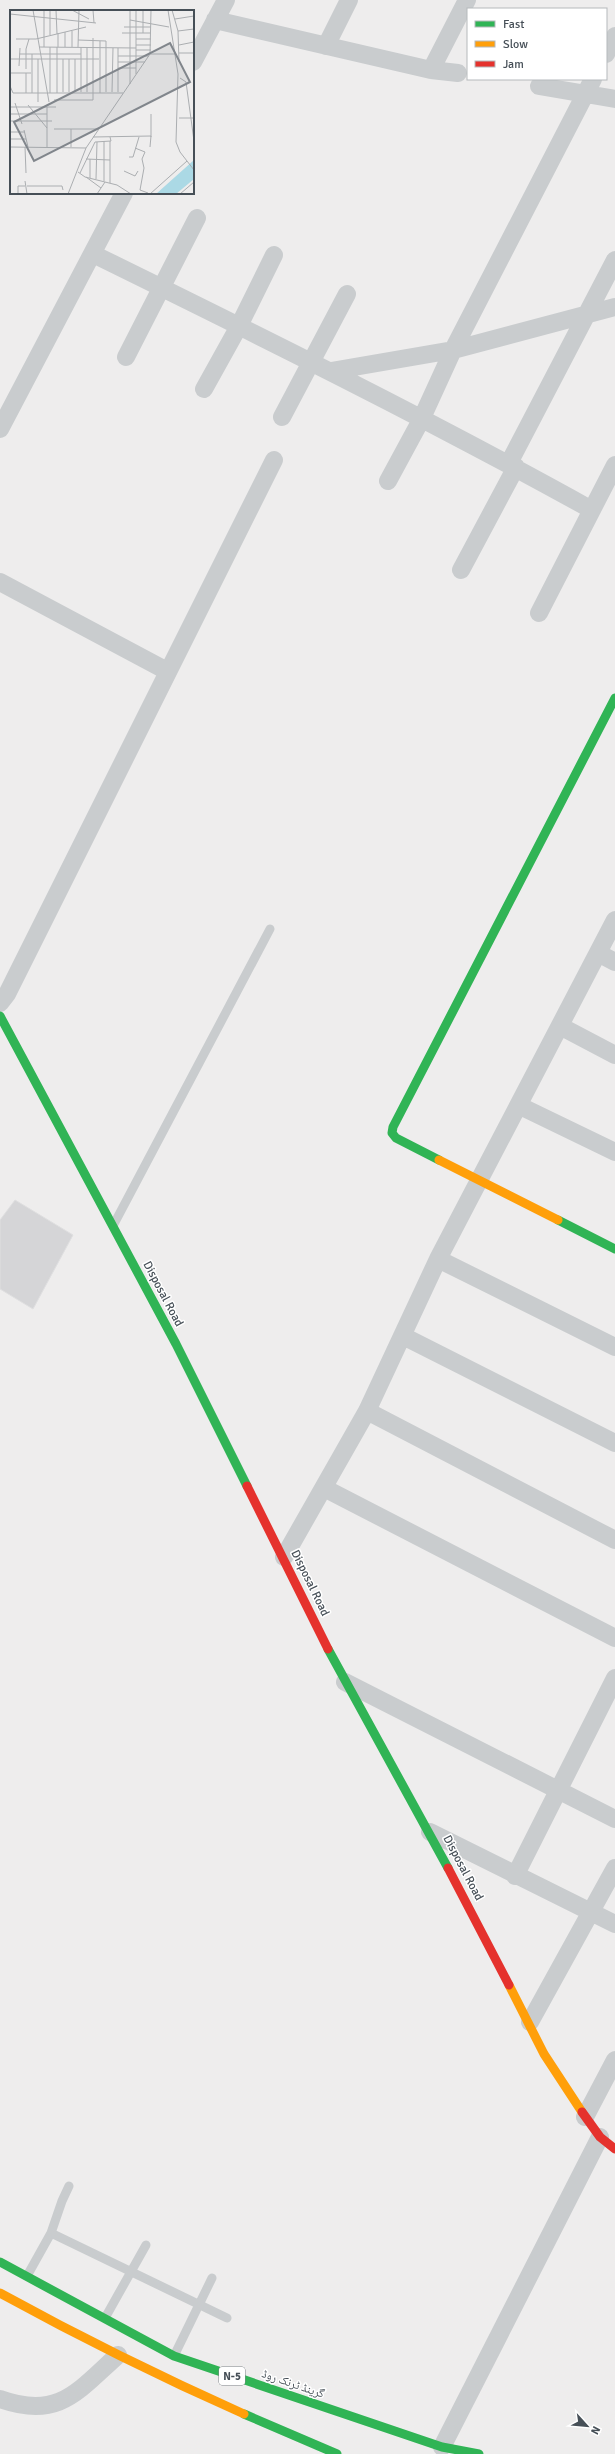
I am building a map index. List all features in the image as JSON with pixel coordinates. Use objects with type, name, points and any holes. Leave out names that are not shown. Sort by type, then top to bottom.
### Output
[{"type":"main road","points":[[615,698],[393,1127],[392,1133],[396,1138],[479,1182],[615,1249]]},
{"type":"main road","name":"Disposal Road","points":[[0,1016],[176,1344],[284,1557],[344,1682],[430,1832],[530,2022],[544,2054],[585,2117],[600,2137],[615,2149]]},
{"type":"main road","name":"گرینڈ ٹرنک روڈ","points":[[0,2262],[174,2356],[442,2447],[479,2454]]},
{"type":"main road","name":"N-5","points":[[0,2293],[118,2356],[167,2380],[337,2454]]},
{"type":"street","points":[[194,60],[226,0]]},
{"type":"street","points":[[326,46],[349,0]]},
{"type":"street","points":[[431,70],[467,0]]},
{"type":"street","points":[[215,20],[431,70],[458,73]]},
{"type":"street","points":[[607,52],[615,36]]},
{"type":"street","points":[[539,86],[590,86],[615,98]]},
{"type":"street","points":[[388,481],[421,420],[453,350],[590,86]]},
{"type":"street","points":[[0,429],[123,194]]},
{"type":"street","points":[[126,357],[197,218]]},
{"type":"street","points":[[92,254],[331,371],[421,420],[512,465],[592,510]]},
{"type":"street","points":[[204,389],[239,326],[274,255]]},
{"type":"street","points":[[461,570],[615,260]]},
{"type":"street","points":[[282,417],[347,294]]},
{"type":"street","points":[[331,371],[453,350],[615,307]]},
{"type":"street","points":[[0,1003],[7,994],[167,671],[274,460]]},
{"type":"street","points":[[539,613],[615,465]]},
{"type":"street","points":[[0,582],[167,671]]},
{"type":"street","points":[[284,1557],[368,1411],[438,1259],[520,1106],[615,920]]},
{"type":"street","points":[[598,953],[615,962]]},
{"type":"street","points":[[560,1026],[615,1055]]},
{"type":"street","points":[[520,1106],[615,1152]]},
{"type":"street","points":[[438,1259],[615,1347]]},
{"type":"street","points":[[403,1336],[615,1443]]},
{"type":"street","points":[[368,1411],[615,1540]]},
{"type":"street","points":[[324,1488],[615,1638]]},
{"type":"street","points":[[515,1876],[615,1678]]},
{"type":"street","points":[[344,1682],[615,1820]]},
{"type":"street","points":[[430,1832],[515,1876],[615,1924]]},
{"type":"street","points":[[530,2022],[592,1913],[615,1868]]},
{"type":"street","points":[[585,2117],[615,2060]]},
{"type":"street","points":[[442,2447],[600,2137]]},
{"type":"street","points":[[0,2399],[17,2405],[39,2407],[61,2403],[80,2389],[118,2356]]},
{"type":"lane","points":[[113,1225],[270,929]]},
{"type":"lane","points":[[26,2277],[51,2233],[69,2186]]},
{"type":"lane","points":[[51,2233],[227,2318]]},
{"type":"lane","points":[[105,2318],[146,2245]]},
{"type":"lane","points":[[174,2356],[212,2278]]},
{"type":"building","points":[[15,1200],[73,1235],[33,1309],[0,1289],[0,1220]]},
{"type":"traffic: fast","points":[[439,1160],[396,1138],[392,1133],[393,1127],[615,698]]},
{"type":"traffic: fast","points":[[0,1016],[176,1344],[247,1486]]},
{"type":"traffic: fast","points":[[558,1220],[615,1249]]},
{"type":"traffic: fast","points":[[328,1649],[448,1868]]},
{"type":"traffic: fast","points":[[0,2262],[174,2356],[442,2447],[479,2454]]},
{"type":"traffic: fast","points":[[244,2414],[337,2454]]},
{"type":"traffic: slow","points":[[439,1160],[558,1220]]},
{"type":"traffic: slow","points":[[509,1985],[544,2054],[582,2112]]},
{"type":"traffic: slow","points":[[0,2293],[121,2356],[244,2414]]},
{"type":"traffic: jam","points":[[247,1486],[328,1649]]},
{"type":"traffic: jam","points":[[448,1868],[509,1985]]},
{"type":"traffic: jam","points":[[582,2112],[600,2137],[615,2149]]}]
